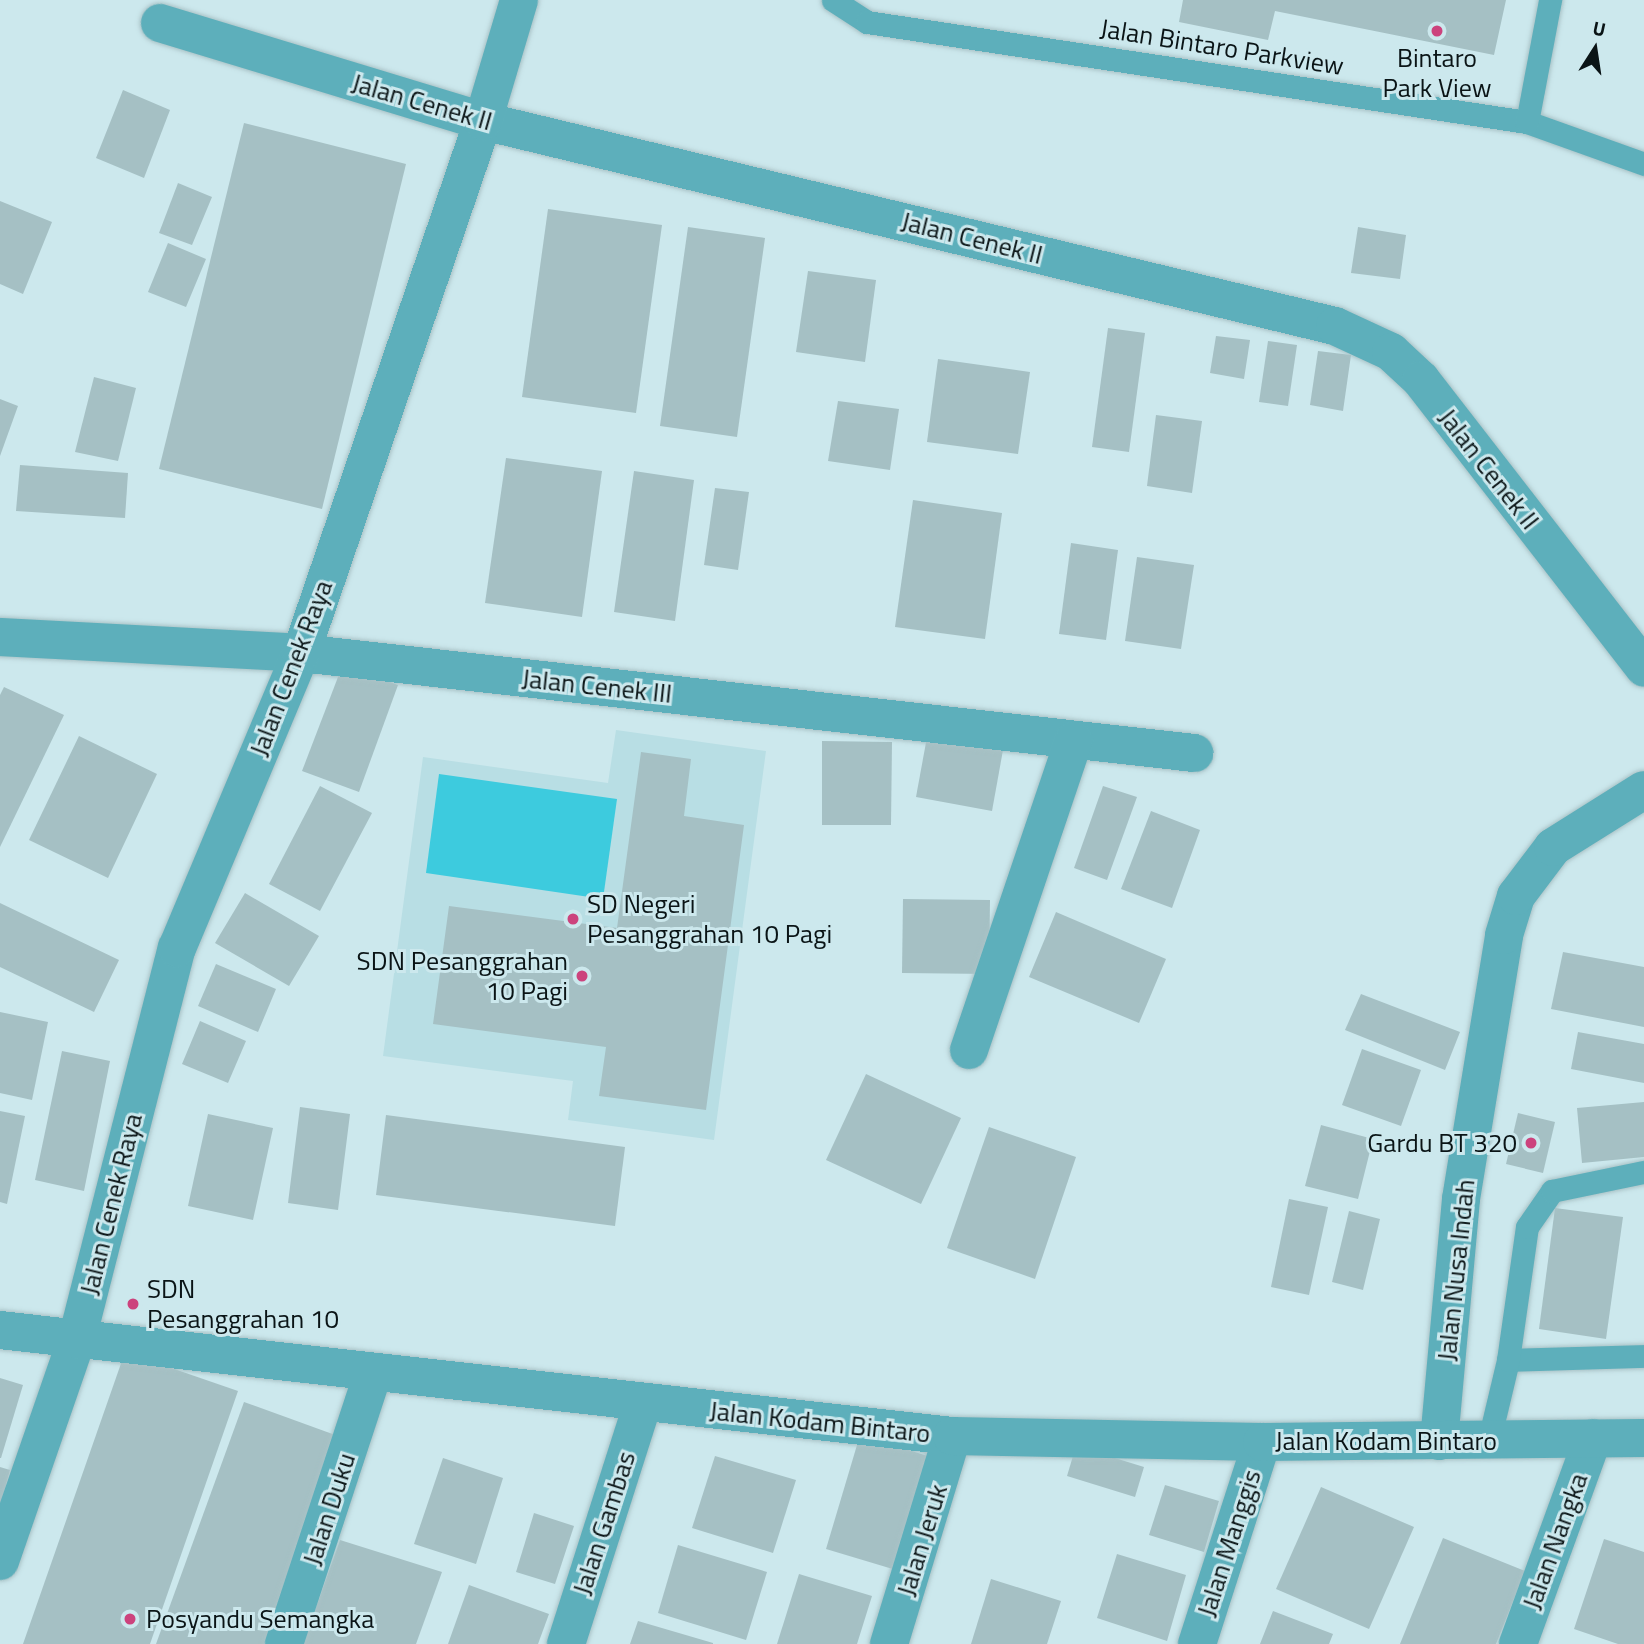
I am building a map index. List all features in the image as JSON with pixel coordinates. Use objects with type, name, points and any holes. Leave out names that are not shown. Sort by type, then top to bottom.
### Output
[{"type":"street","name":"Jalan Cenek Raya","points":[[0,1561],[77,1339],[177,948],[301,653],[483,121],[519,0]]},
{"type":"street","name":"Jalan Cenek II","points":[[160,23],[483,121],[1335,326],[1391,352],[1421,380],[1644,668]]},
{"type":"street","name":"Jalan Cenek III","points":[[0,637],[301,653],[1194,753]]},
{"type":"street","points":[[969,1050],[1074,740]]},
{"type":"street","name":"Jalan Nusa Indah","points":[[1439,1441],[1461,1199],[1504,934],[1516,895],[1553,847],[1644,790]]},
{"type":"street","name":"Jalan Kodam Bintaro","points":[[0,1329],[952,1436],[1262,1442],[1644,1438]]},
{"type":"street","name":"Jalan Duku","points":[[284,1644],[373,1373]]},
{"type":"street","name":"Jalan Gambas","points":[[566,1644],[643,1403]]},
{"type":"street","name":"Jalan Jeruk","points":[[889,1644],[952,1436]]},
{"type":"street","name":"Jalan Nangka","points":[[1518,1644],[1593,1438]]},
{"type":"street","name":"Jalan Manggis","points":[[1197,1644],[1262,1442]]},
{"type":"lane","name":"Jalan Bintaro Parkview","points":[[833,0],[867,22],[1527,122],[1644,164]]},
{"type":"lane","points":[[1527,122],[1550,0]]},
{"type":"lane","points":[[1489,1440],[1508,1360],[1527,1227],[1552,1191],[1644,1172]]},
{"type":"lane","points":[[1508,1360],[1644,1356]]},
{"type":"shaded area","name":"SD Negeri Pesanggrahan 10 Pagi","points":[[616,730],[766,751],[714,1140],[568,1120],[573,1081],[383,1056],[423,757],[608,783]]},
{"type":"shaded area","points":[[439,774],[617,799],[603,899],[426,873]]},
{"type":"building","name":"Bintaro Park View","points":[[1183,0],[1506,0],[1494,55],[1275,11],[1268,40],[1179,22]]},
{"type":"building","points":[[123,90],[170,110],[144,178],[96,158]]},
{"type":"building","points":[[244,123],[406,164],[322,509],[159,469]]},
{"type":"building","points":[[178,183],[212,197],[192,245],[159,233]]},
{"type":"building","points":[[0,201],[52,222],[23,294],[0,284]]},
{"type":"building","points":[[548,209],[662,225],[636,413],[522,397]]},
{"type":"building","points":[[688,227],[765,238],[737,437],[660,426]]},
{"type":"building","points":[[1358,227],[1406,235],[1400,279],[1351,273]]},
{"type":"building","points":[[168,243],[206,259],[186,307],[148,292]]},
{"type":"building","points":[[808,271],[876,280],[865,362],[796,352]]},
{"type":"building","points":[[1108,328],[1145,333],[1129,452],[1092,447]]},
{"type":"building","points":[[1216,336],[1250,340],[1244,379],[1210,373]]},
{"type":"building","points":[[1268,341],[1297,345],[1288,406],[1259,402]]},
{"type":"building","points":[[1318,351],[1351,355],[1343,411],[1310,405]]},
{"type":"building","points":[[938,359],[1030,372],[1018,454],[927,442]]},
{"type":"building","points":[[94,377],[136,388],[118,461],[75,452]]},
{"type":"building","points":[[0,399],[18,406],[0,456]]},
{"type":"building","points":[[838,401],[899,409],[890,470],[828,461]]},
{"type":"building","points":[[1156,415],[1202,421],[1192,493],[1147,486]]},
{"type":"building","points":[[506,458],[602,471],[582,617],[485,603]]},
{"type":"building","points":[[20,465],[128,473],[125,518],[16,511]]},
{"type":"building","points":[[634,471],[694,480],[675,621],[614,612]]},
{"type":"building","points":[[715,488],[749,492],[738,570],[704,565]]},
{"type":"building","points":[[913,500],[1002,513],[985,639],[895,627]]},
{"type":"building","points":[[1071,543],[1118,550],[1106,640],[1059,634]]},
{"type":"building","points":[[1137,557],[1194,565],[1181,649],[1125,641]]},
{"type":"building","points":[[343,664],[398,685],[359,792],[302,771]]},
{"type":"building","points":[[4,687],[64,715],[0,847],[0,695]]},
{"type":"building","points":[[79,736],[157,774],[108,878],[29,840]]},
{"type":"building","points":[[927,737],[1003,750],[992,811],[916,797]]},
{"type":"building","points":[[822,741],[892,742],[891,825],[822,825]]},
{"type":"building","name":"SDN Pesanggrahan 10 Pagi","points":[[641,752],[691,759],[684,816],[744,825],[706,1110],[599,1096],[606,1047],[433,1024],[449,906],[617,928]]},
{"type":"building","points":[[320,786],[372,813],[320,911],[269,884]]},
{"type":"building","points":[[1103,786],[1137,797],[1107,880],[1074,868]]},
{"type":"building","points":[[1151,811],[1200,830],[1172,908],[1121,889]]},
{"type":"building","points":[[245,893],[319,936],[289,986],[215,943]]},
{"type":"building","points":[[903,899],[990,900],[989,974],[902,973]]},
{"type":"building","points":[[0,903],[119,960],[94,1012],[0,967]]},
{"type":"building","points":[[1056,912],[1166,959],[1139,1023],[1029,977]]},
{"type":"building","points":[[1563,952],[1644,967],[1644,1027],[1551,1009]]},
{"type":"building","points":[[216,964],[276,989],[258,1032],[198,1006]]},
{"type":"building","points":[[1361,994],[1460,1032],[1445,1070],[1345,1030]]},
{"type":"building","points":[[0,1012],[48,1022],[32,1100],[0,1093]]},
{"type":"building","points":[[200,1021],[246,1041],[228,1083],[182,1064]]},
{"type":"building","points":[[1578,1032],[1644,1044],[1644,1083],[1571,1069]]},
{"type":"building","points":[[1362,1049],[1421,1070],[1401,1126],[1342,1105]]},
{"type":"building","points":[[62,1051],[110,1061],[84,1191],[35,1180]]},
{"type":"building","points":[[866,1074],[961,1118],[921,1204],[826,1160]]},
{"type":"building","points":[[1644,1102],[1644,1157],[1582,1163],[1577,1108]]},
{"type":"building","points":[[300,1107],[350,1114],[338,1210],[288,1203]]},
{"type":"building","points":[[0,1111],[25,1116],[7,1204],[0,1202]]},
{"type":"building","name":"Gardu BT 320","points":[[1518,1113],[1555,1122],[1543,1173],[1506,1164]]},
{"type":"building","points":[[208,1114],[273,1128],[253,1220],[188,1206]]},
{"type":"building","points":[[386,1115],[625,1147],[615,1226],[376,1195]]},
{"type":"building","points":[[1321,1125],[1373,1139],[1358,1199],[1305,1186]]},
{"type":"building","points":[[989,1127],[1076,1157],[1035,1279],[947,1248]]},
{"type":"building","points":[[1289,1199],[1328,1207],[1309,1295],[1271,1287]]},
{"type":"building","points":[[1555,1208],[1623,1217],[1606,1339],[1539,1329]]},
{"type":"building","points":[[1349,1211],[1380,1219],[1363,1290],[1332,1282]]},
{"type":"building","points":[[125,1352],[238,1391],[150,1644],[23,1644]]},
{"type":"building","points":[[0,1378],[23,1385],[1,1458],[0,1458]]},
{"type":"building","points":[[244,1402],[349,1440],[274,1644],[156,1644]]},
{"type":"building","points":[[860,1435],[931,1457],[896,1570],[826,1549]]},
{"type":"building","points":[[1076,1446],[1144,1467],[1135,1497],[1067,1476]]},
{"type":"building","points":[[715,1456],[796,1480],[773,1553],[692,1528]]},
{"type":"building","points":[[443,1458],[503,1478],[476,1564],[414,1544]]},
{"type":"building","points":[[0,1467],[10,1470],[1,1503],[0,1502]]},
{"type":"building","points":[[1165,1485],[1219,1501],[1204,1552],[1149,1535]]},
{"type":"building","points":[[1321,1487],[1414,1527],[1369,1629],[1276,1589]]},
{"type":"building","points":[[534,1513],[574,1526],[555,1584],[516,1572]]},
{"type":"building","points":[[1443,1538],[1525,1571],[1496,1644],[1400,1644]]},
{"type":"building","points":[[1604,1539],[1644,1552],[1644,1644],[1618,1644],[1574,1629]]},
{"type":"building","points":[[340,1540],[442,1572],[416,1644],[303,1644]]},
{"type":"building","points":[[678,1545],[767,1572],[746,1640],[658,1613]]},
{"type":"building","points":[[1117,1554],[1186,1575],[1167,1641],[1097,1618]]},
{"type":"building","points":[[799,1574],[872,1596],[857,1644],[777,1644]]},
{"type":"building","points":[[991,1579],[1061,1601],[1047,1644],[971,1644]]},
{"type":"building","points":[[469,1585],[549,1614],[538,1644],[448,1644]]},
{"type":"building","points":[[1273,1611],[1333,1634],[1329,1644],[1260,1644]]},
{"type":"building","points":[[638,1621],[713,1643],[713,1644],[630,1644]]},
{"type":"place","name":"Bintaro Park View","points":[[1437,31]]},
{"type":"place","name":"SD Negeri Pesanggrahan 10 Pagi","points":[[573,919]]},
{"type":"place","name":"SDN Pesanggrahan 10 Pagi","points":[[582,976]]},
{"type":"place","name":"Gardu BT 320","points":[[1531,1143]]},
{"type":"place","name":"SDN Pesanggrahan 10","points":[[133,1304]]},
{"type":"place","name":"Posyandu Semangka","points":[[130,1619]]}]
